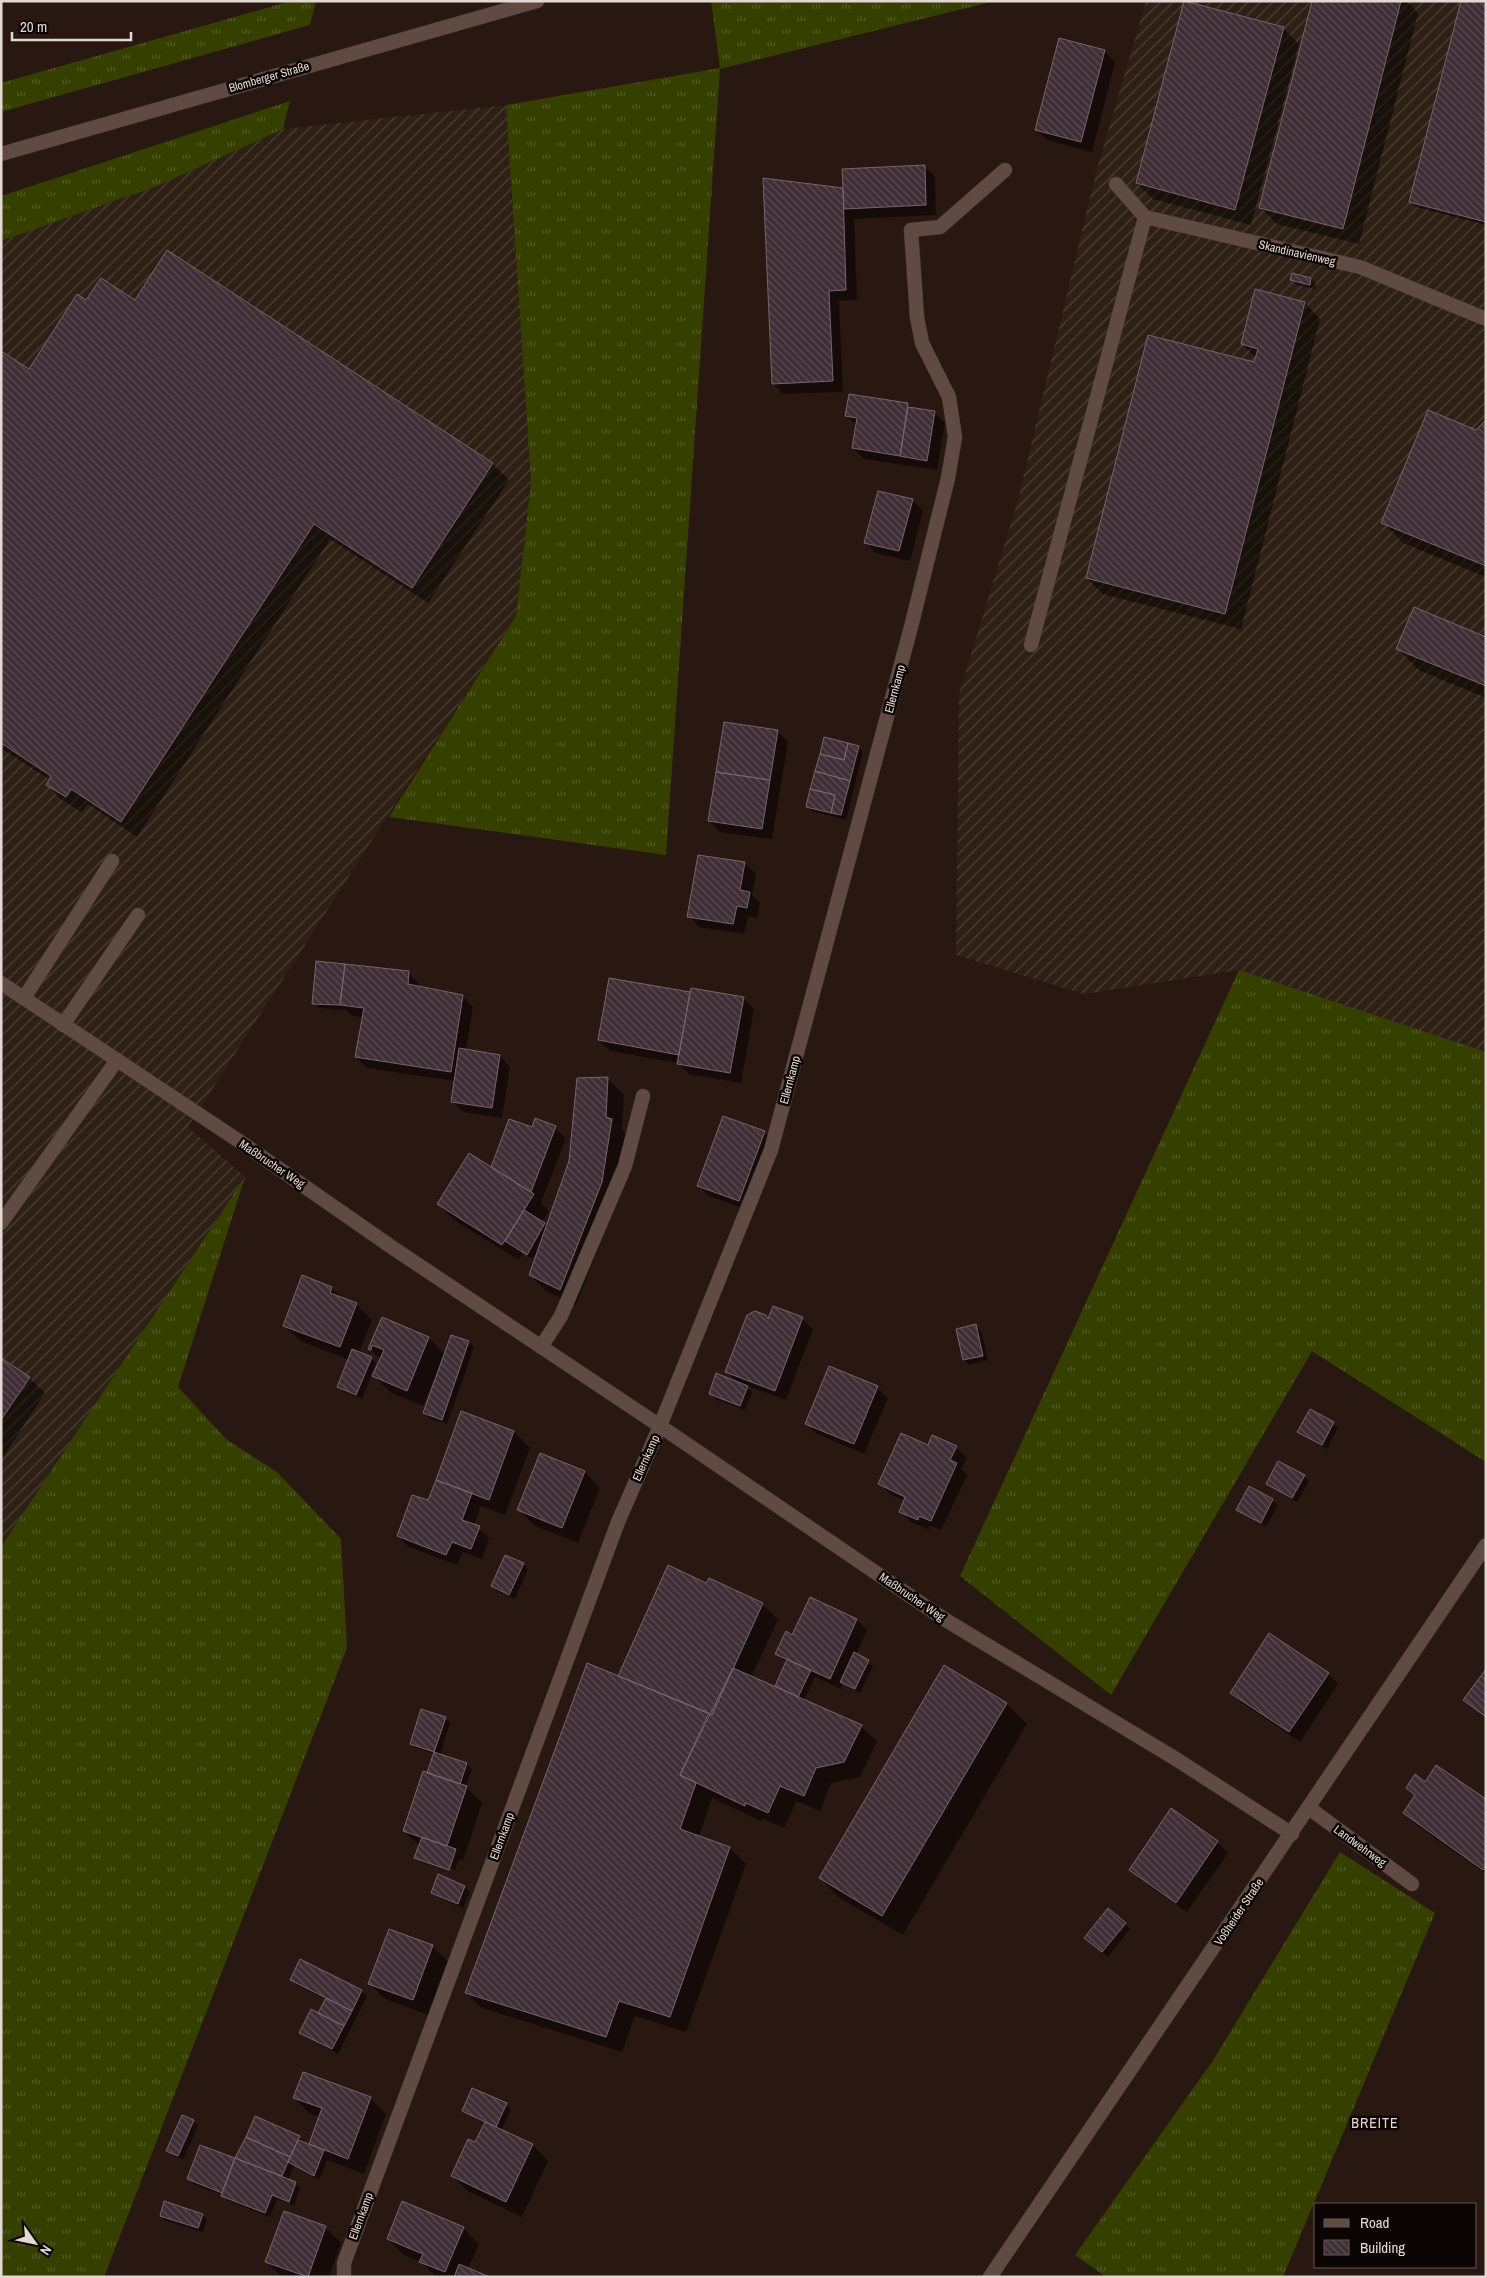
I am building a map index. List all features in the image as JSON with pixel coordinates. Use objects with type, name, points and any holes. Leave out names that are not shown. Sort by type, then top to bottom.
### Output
[{"type":"street","name":"Blomberger Straße","points":[[1,154],[537,1]]},
{"type":"street","name":"Ellernkamp","points":[[344,2277],[344,2263],[618,1522],[660,1426],[771,1150],[911,628],[948,478],[955,437],[949,397],[922,343],[917,317],[911,230],[940,227],[1005,170]]},
{"type":"street","points":[[1031,645],[1145,218],[1116,184]]},
{"type":"street","name":"Skandinavienweg","points":[[1145,218],[1360,267],[1486,319]]},
{"type":"street","points":[[24,998],[112,861]]},
{"type":"street","points":[[63,1025],[138,914]]},
{"type":"street","name":"Maßbrucher Weg","points":[[1,983],[245,1145],[393,1248],[944,1619],[1176,1759],[1292,1834]]},
{"type":"street","points":[[1,1223],[117,1060]]},
{"type":"street","points":[[541,1348],[561,1316],[625,1166],[643,1096]]},
{"type":"street","name":"Voßheider Straße","points":[[990,2277],[1292,1834],[1486,1545]]},
{"type":"street","name":"Landwehrweg","points":[[1309,1808],[1412,1884]]},
{"type":"shaded area","points":[[1146,1],[1486,1],[1486,1052],[1239,970],[1084,994],[956,955],[959,694],[1018,500],[1096,172]]},
{"type":"shaded area","points":[[506,105],[531,482],[516,616],[188,1127],[245,1177],[1,1547],[1,241],[157,186],[283,129]]},
{"type":"green space","points":[[291,1],[316,1],[310,25],[1,112],[1,83]]},
{"type":"green space","points":[[711,1],[995,1],[720,69],[666,855],[389,817],[516,616],[531,482],[506,105],[720,68]]},
{"type":"green space","points":[[290,101],[283,129],[157,186],[1,241],[1,196]]},
{"type":"green space","points":[[1239,970],[1486,1052],[1486,1462],[1312,1351],[1111,1695],[960,1576]]},
{"type":"green space","points":[[245,1177],[178,1387],[227,1440],[277,1472],[341,1539],[347,1648],[104,2277],[1,2277],[1,1547]]},
{"type":"green space","points":[[1340,1852],[1435,1913],[1283,2277],[1106,2277],[1075,2255],[1212,2062]]},
{"type":"building","points":[[1184,1],[1284,27],[1235,210],[1136,183]]},
{"type":"building","points":[[1312,1],[1401,1],[1343,229],[1259,208]]},
{"type":"building","points":[[1461,1],[1486,1],[1486,222],[1409,202]]},
{"type":"building","points":[[1059,38],[1105,50],[1081,142],[1035,130]]},
{"type":"building","points":[[925,165],[926,205],[844,209],[842,169]]},
{"type":"building","points":[[763,178],[843,188],[846,290],[829,291],[833,381],[772,384]]},
{"type":"building","points":[[167,250],[493,463],[412,588],[314,524],[121,822],[71,789],[66,797],[46,785],[51,776],[1,743],[1,351],[29,369],[77,294],[86,300],[101,278],[135,300]]},
{"type":"building","points":[[1292,273],[1311,278],[1310,285],[1290,280]]},
{"type":"building","points":[[1255,289],[1305,302],[1225,614],[1086,578],[1148,335],[1254,362],[1258,349],[1241,344]]},
{"type":"building","points":[[849,394],[908,403],[900,456],[852,448],[857,418],[845,416]]},
{"type":"building","points":[[908,407],[935,411],[927,461],[900,456]]},
{"type":"building","points":[[1428,410],[1476,430],[1486,420],[1486,566],[1381,523]]},
{"type":"building","points":[[878,491],[913,499],[899,551],[864,543]]},
{"type":"building","points":[[1414,607],[1486,637],[1486,686],[1396,649]]},
{"type":"building","points":[[724,722],[778,730],[770,780],[716,772]]},
{"type":"building","points":[[824,737],[848,743],[844,760],[820,754]]},
{"type":"building","points":[[848,743],[859,746],[850,781],[815,771],[820,754],[844,760]]},
{"type":"building","points":[[815,771],[850,781],[841,815],[831,813],[835,795],[810,789]]},
{"type":"building","points":[[716,772],[770,780],[762,829],[708,821]]},
{"type":"building","points":[[810,789],[835,795],[831,813],[806,807]]},
{"type":"building","points":[[698,855],[745,862],[740,890],[750,892],[747,908],[737,906],[733,924],[687,917]]},
{"type":"building","points":[[316,961],[345,964],[340,1005],[312,1004]]},
{"type":"building","points":[[345,964],[409,971],[408,984],[463,995],[451,1072],[355,1057],[364,1008],[340,1005]]},
{"type":"building","points":[[609,978],[690,992],[679,1055],[598,1040]]},
{"type":"building","points":[[691,988],[744,997],[730,1073],[677,1064]]},
{"type":"building","points":[[459,1048],[500,1055],[492,1108],[451,1102]]},
{"type":"building","points":[[608,1077],[606,1117],[612,1119],[602,1182],[560,1290],[529,1275],[569,1161],[577,1078]]},
{"type":"building","points":[[723,1116],[765,1131],[739,1201],[697,1186]]},
{"type":"building","points":[[535,1118],[556,1126],[531,1192],[491,1167],[509,1119],[532,1127]]},
{"type":"building","points":[[469,1153],[534,1194],[502,1245],[437,1204]]},
{"type":"building","points":[[524,1210],[545,1223],[527,1255],[505,1241]]},
{"type":"building","points":[[302,1275],[332,1287],[330,1293],[357,1303],[340,1347],[283,1326]]},
{"type":"building","points":[[773,1306],[803,1317],[775,1391],[725,1372],[747,1315],[755,1311],[766,1315],[768,1319]]},
{"type":"building","points":[[382,1317],[429,1337],[407,1391],[372,1376],[384,1350],[372,1345],[371,1350],[368,1349]]},
{"type":"building","points":[[976,1324],[983,1356],[963,1360],[956,1329]]},
{"type":"building","points":[[451,1335],[469,1341],[442,1420],[423,1413]]},
{"type":"building","points":[[352,1349],[372,1357],[356,1395],[337,1387]]},
{"type":"building","points":[[1,1358],[30,1377],[1,1420]]},
{"type":"building","points":[[829,1366],[878,1386],[854,1444],[805,1424]]},
{"type":"building","points":[[716,1373],[748,1386],[740,1406],[709,1394]]},
{"type":"building","points":[[1310,1409],[1334,1422],[1322,1445],[1297,1432]]},
{"type":"building","points":[[461,1411],[514,1431],[489,1500],[436,1480]]},
{"type":"building","points":[[901,1433],[928,1445],[932,1435],[957,1446],[950,1460],[957,1463],[931,1521],[919,1516],[918,1520],[899,1512],[905,1497],[878,1484]]},
{"type":"building","points":[[540,1453],[585,1471],[562,1528],[517,1510]]},
{"type":"building","points":[[1278,1461],[1305,1475],[1292,1498],[1266,1484]]},
{"type":"building","points":[[436,1480],[472,1493],[462,1520],[480,1526],[471,1549],[452,1542],[446,1555],[397,1536],[412,1495],[428,1500]]},
{"type":"building","points":[[1249,1486],[1273,1499],[1261,1523],[1236,1510]]},
{"type":"building","points":[[505,1555],[524,1563],[509,1595],[491,1586]]},
{"type":"building","points":[[668,1565],[706,1583],[709,1578],[763,1603],[712,1715],[618,1676]]},
{"type":"building","points":[[810,1597],[857,1619],[830,1679],[775,1654],[786,1631],[792,1635]]},
{"type":"building","points":[[1269,1633],[1329,1673],[1289,1732],[1230,1693]]},
{"type":"building","points":[[854,1652],[869,1660],[855,1689],[840,1682]]},
{"type":"building","points":[[787,1659],[811,1670],[798,1697],[775,1686]]},
{"type":"building","points":[[587,1663],[709,1713],[680,1775],[696,1783],[680,1829],[730,1847],[670,2017],[619,2001],[606,2037],[465,1993]]},
{"type":"building","points":[[944,1665],[1007,1703],[882,1916],[819,1878]]},
{"type":"building","points":[[733,1668],[862,1725],[844,1762],[816,1768],[804,1796],[780,1786],[768,1813],[746,1803],[745,1806],[680,1775]]},
{"type":"building","points":[[1486,1669],[1486,1717],[1463,1700]]},
{"type":"building","points":[[421,1709],[446,1717],[434,1752],[410,1744]]},
{"type":"building","points":[[434,1752],[467,1763],[460,1784],[427,1773]]},
{"type":"building","points":[[1436,1765],[1486,1799],[1486,1866],[1483,1870],[1403,1813],[1415,1795],[1406,1788],[1415,1774],[1425,1782]]},
{"type":"building","points":[[423,1771],[467,1786],[447,1846],[403,1831]]},
{"type":"building","points":[[1171,1808],[1218,1841],[1176,1903],[1129,1870]]},
{"type":"building","points":[[422,1837],[456,1849],[449,1870],[414,1858]]},
{"type":"building","points":[[438,1874],[465,1886],[458,1904],[431,1893]]},
{"type":"building","points":[[1108,1908],[1126,1923],[1102,1952],[1084,1938]]},
{"type":"building","points":[[389,1929],[433,1945],[413,2000],[368,1984]]},
{"type":"building","points":[[300,1959],[362,1990],[352,2011],[290,1980]]},
{"type":"building","points":[[326,1998],[352,2011],[344,2026],[318,2013]]},
{"type":"building","points":[[311,2009],[344,2026],[332,2049],[299,2033]]},
{"type":"building","points":[[303,2072],[371,2097],[348,2159],[309,2144],[322,2108],[293,2098]]},
{"type":"building","points":[[472,2088],[507,2103],[496,2127],[462,2111]]},
{"type":"building","points":[[182,2115],[194,2120],[178,2156],[166,2151]]},
{"type":"building","points":[[255,2116],[300,2136],[290,2157],[246,2137]]},
{"type":"building","points":[[485,2122],[533,2144],[506,2202],[451,2176],[468,2139],[475,2142]]},
{"type":"building","points":[[246,2137],[290,2157],[282,2176],[235,2158]]},
{"type":"building","points":[[298,2140],[324,2150],[314,2176],[288,2162]]},
{"type":"building","points":[[200,2145],[235,2158],[222,2193],[187,2179]]},
{"type":"building","points":[[235,2158],[296,2182],[289,2202],[272,2195],[265,2213],[221,2196]]},
{"type":"building","points":[[164,2201],[203,2214],[198,2228],[160,2216]]},
{"type":"building","points":[[402,2201],[464,2227],[445,2272],[419,2262],[423,2254],[387,2239]]},
{"type":"building","points":[[284,2211],[326,2226],[308,2277],[265,2262]]},
{"type":"building","points":[[459,2264],[490,2277],[454,2277]]},
{"type":"district","name":"BREITE","points":[[1375,2123]]}]
